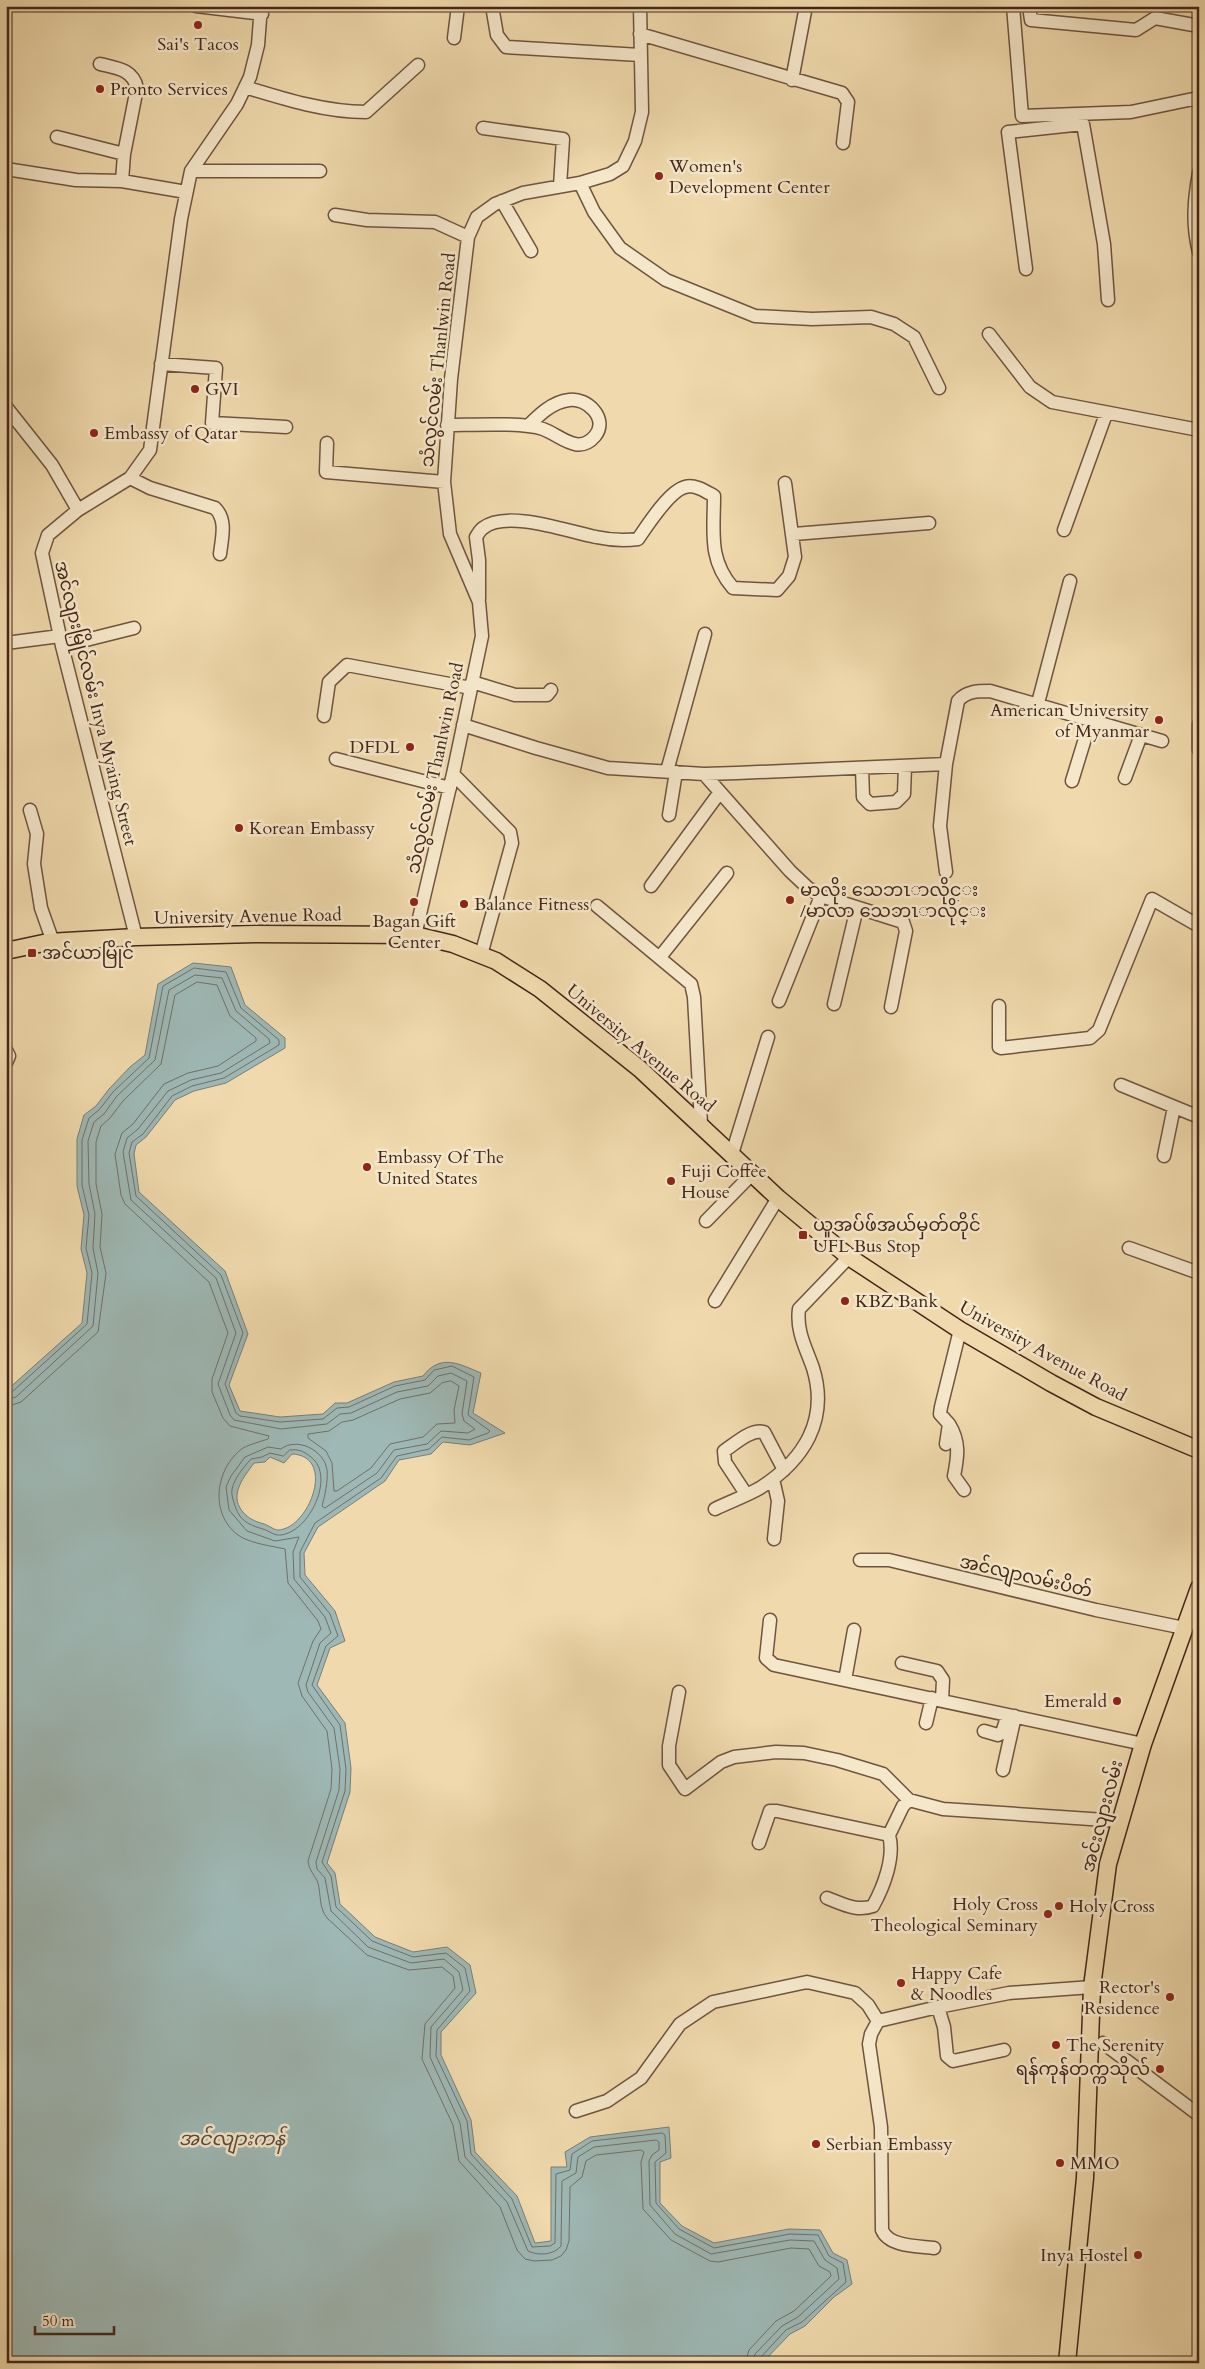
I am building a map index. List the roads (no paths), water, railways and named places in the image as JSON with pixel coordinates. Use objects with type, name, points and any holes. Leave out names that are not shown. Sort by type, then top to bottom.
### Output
[{"type":"main road","name":"University Avenue Road","points":[[6,951],[53,942],[136,937],[256,934],[415,935],[452,944],[496,961],[540,989],[640,1069],[778,1198],[849,1257],[960,1330],[1096,1407],[1198,1450]]},
{"type":"main road","name":"အင်းလျားလမ်း","points":[[1067,2363],[1085,2178],[1092,1987],[1108,1864],[1143,1744],[1199,1588]]},
{"type":"street","points":[[196,6],[262,10]]},
{"type":"street","points":[[454,38],[458,6]]},
{"type":"street","points":[[492,6],[497,35],[506,47],[640,55]]},
{"type":"street","name":"သံလွင်လမ်း Thanlwin Road","points":[[415,935],[450,788],[482,636],[479,602],[450,534],[444,482],[451,379],[468,237],[477,217],[502,201],[523,194],[580,183],[610,174],[623,166],[635,141],[642,112],[640,6]]},
{"type":"street","points":[[792,80],[806,6]]},
{"type":"street","points":[[1014,6],[1022,116]]},
{"type":"street","points":[[1029,6],[1031,20],[1136,30],[1156,18],[1199,26]]},
{"type":"street","name":"အင်လျားမြိုင်လမ်း Inya Myaing Street","points":[[136,937],[61,641],[42,553],[48,535],[78,510],[130,478],[150,450],[160,364],[186,192],[191,171],[237,104],[250,77],[258,45],[262,10]]},
{"type":"street","points":[[640,34],[792,80],[842,93],[848,102],[843,143]]},
{"type":"street","points":[[100,64],[127,71],[135,79],[137,88],[124,154],[122,181]]},
{"type":"street","points":[[245,87],[302,103],[347,112],[366,112],[418,65]]},
{"type":"street","points":[[1017,130],[1016,121],[1022,116],[1131,112],[1193,99],[1199,102]]},
{"type":"street","points":[[1026,269],[1008,132],[1083,124],[1104,244],[1108,300]]},
{"type":"street","points":[[483,128],[563,139],[560,186]]},
{"type":"street","points":[[57,137],[124,154]]},
{"type":"street","points":[[6,169],[76,180],[122,181],[186,192]]},
{"type":"street","points":[[191,171],[320,171]]},
{"type":"street","points":[[1199,173],[1194,197],[1194,234],[1199,252]]},
{"type":"street","points":[[580,183],[594,212],[620,248],[666,280],[754,316],[812,319],[871,317],[894,324],[914,337],[939,388]]},
{"type":"street","points":[[502,201],[531,251]]},
{"type":"street","points":[[335,215],[367,220],[435,222],[468,237]]},
{"type":"street","points":[[988,334],[1030,387],[1052,402],[1106,414],[1199,430]]},
{"type":"street","points":[[160,364],[216,368],[212,423],[286,427]]},
{"type":"street","points":[[447,425],[528,426],[544,429],[569,443],[578,444],[594,437],[599,429],[598,417],[592,407],[582,401],[569,400],[553,404],[528,426]]},
{"type":"street","points":[[6,407],[52,465],[78,510]]},
{"type":"street","points":[[1064,530],[1106,414]]},
{"type":"street","points":[[327,443],[326,472],[444,482]]},
{"type":"street","points":[[130,478],[150,488],[214,508],[222,515],[223,529],[220,554]]},
{"type":"street","points":[[479,602],[479,560],[476,537],[483,528],[502,521],[530,522],[620,541],[638,539],[674,493],[685,487],[700,488],[714,496],[714,557],[724,577],[733,588],[777,590],[789,576],[796,557],[786,483]]},
{"type":"street","points":[[794,534],[929,524]]},
{"type":"street","points":[[1038,704],[1070,581]]},
{"type":"street","points":[[6,643],[61,641],[134,628]]},
{"type":"street","points":[[669,815],[672,771],[706,634]]},
{"type":"street","points":[[324,716],[329,682],[347,665],[471,685],[516,695],[547,695],[551,690]]},
{"type":"street","points":[[946,872],[940,826],[946,764],[958,701],[962,696],[976,691],[990,691],[1162,741]]},
{"type":"street","points":[[1072,781],[1091,720]]},
{"type":"street","points":[[463,724],[536,748],[608,768],[704,774],[946,764]]},
{"type":"street","points":[[1199,724],[1199,750]]},
{"type":"street","points":[[1125,778],[1141,734]]},
{"type":"street","points":[[336,759],[450,788]]},
{"type":"street","points":[[862,768],[863,797],[870,804],[896,802],[904,794],[905,766]]},
{"type":"street","points":[[453,774],[510,832],[512,843],[480,955]]},
{"type":"street","points":[[704,774],[790,871],[822,896],[903,922],[906,925],[891,1007]]},
{"type":"street","points":[[651,886],[720,792]]},
{"type":"street","points":[[30,810],[37,834],[34,864],[40,908],[53,942]]},
{"type":"street","points":[[660,957],[727,873]]},
{"type":"street","points":[[779,1001],[822,896]]},
{"type":"street","points":[[999,1006],[1000,1048],[1090,1038],[1099,1030],[1152,899],[1199,926]]},
{"type":"street","points":[[597,906],[691,984],[694,997],[701,1124]]},
{"type":"street","points":[[834,1004],[857,908]]},
{"type":"street","points":[[732,1154],[768,1037]]},
{"type":"street","points":[[6,1050],[9,1056],[6,1063]]},
{"type":"street","points":[[1121,1085],[1199,1117]]},
{"type":"street","points":[[1164,1156],[1174,1107]]},
{"type":"street","points":[[706,1221],[753,1174]]},
{"type":"street","points":[[715,1301],[778,1198]]},
{"type":"street","points":[[1129,1248],[1199,1273]]},
{"type":"street","points":[[715,1509],[773,1479],[784,1470],[807,1443],[816,1421],[819,1396],[797,1321],[799,1309],[849,1257]]},
{"type":"street","points":[[960,1330],[940,1414],[949,1424],[955,1435],[958,1451],[954,1476],[964,1490]]},
{"type":"street","points":[[946,1444],[949,1424]]},
{"type":"street","points":[[746,1494],[725,1462],[724,1451],[750,1434],[757,1430],[764,1432],[784,1470]]},
{"type":"street","points":[[773,1479],[778,1501],[774,1539]]},
{"type":"street","name":"အင်လျာလမ်းပိတ်","points":[[860,1560],[889,1560],[1096,1610],[1184,1628]]},
{"type":"street","points":[[770,1620],[766,1658],[774,1665],[1143,1744]]},
{"type":"street","points":[[845,1680],[854,1630]]},
{"type":"street","points":[[902,1663],[937,1671],[943,1680],[926,1723]]},
{"type":"street","points":[[679,1692],[669,1746],[668,1765],[685,1789],[720,1762],[734,1757],[776,1752],[804,1753],[837,1760],[883,1774],[909,1800],[943,1809],[1120,1821]]},
{"type":"street","points":[[984,1731],[1002,1733],[1011,1715]]},
{"type":"street","points":[[1003,1770],[1011,1715]]},
{"type":"street","points":[[827,1898],[854,1908],[866,1909],[873,1906],[880,1893],[888,1867],[891,1843],[889,1835],[909,1800]]},
{"type":"street","points":[[760,1843],[770,1811],[889,1835]]},
{"type":"street","points":[[576,2111],[608,2101],[641,2078],[680,2024],[713,2002],[807,1982],[856,1993],[868,2005],[878,2021]]},
{"type":"street","points":[[934,2248],[894,2242],[884,2235],[882,2230],[881,2127],[869,2044],[871,2034],[878,2021],[1009,1993],[1092,1987]]},
{"type":"street","points":[[938,2007],[944,2028],[947,2056],[953,2061],[1004,2050]]},
{"type":"street","points":[[1103,2043],[1199,2115]]},
{"type":"water","name":"အင်လျားကန်","points":[[193,963],[231,967],[245,1005],[285,1038],[285,1048],[226,1083],[194,1091],[175,1100],[146,1137],[136,1145],[134,1154],[139,1192],[225,1271],[248,1334],[229,1385],[240,1411],[280,1417],[323,1414],[335,1403],[347,1403],[394,1382],[423,1376],[437,1365],[451,1362],[481,1373],[473,1413],[505,1433],[470,1445],[443,1442],[431,1454],[399,1460],[385,1481],[318,1527],[304,1553],[305,1575],[335,1611],[345,1641],[330,1648],[317,1685],[345,1723],[351,1768],[350,1792],[327,1863],[335,1873],[340,1904],[375,1937],[413,1952],[447,1947],[470,1965],[476,1993],[441,2032],[441,2055],[471,2120],[475,2152],[517,2196],[535,2243],[551,2241],[551,2167],[567,2167],[565,2152],[590,2137],[669,2127],[671,2158],[660,2162],[660,2203],[682,2226],[714,2243],[789,2229],[820,2230],[833,2253],[847,2260],[852,2284],[834,2297],[805,2326],[790,2334],[762,2363],[6,2363],[6,1391],[82,1323],[87,1273],[81,1249],[84,1215],[77,1186],[77,1139],[84,1115],[96,1106],[130,1067],[145,1055],[158,984]],"holes":[[[292,1454],[306,1458],[313,1467],[316,1479],[314,1492],[300,1518],[289,1527],[278,1530],[252,1519],[242,1511],[238,1505],[237,1492],[242,1480],[254,1463],[265,1462],[270,1457],[284,1463]]]},
{"type":"place","name":"Sai's Tacos","points":[[198,25]]},
{"type":"place","name":"Pronto Services","points":[[100,89]]},
{"type":"place","name":"Women's Development Center","points":[[659,176]]},
{"type":"place","name":"GVI","points":[[195,389]]},
{"type":"place","name":"Embassy of Qatar","points":[[94,433]]},
{"type":"place","name":"American University of Myanmar","points":[[1159,720]]},
{"type":"place","name":"DFDL","points":[[410,747]]},
{"type":"place","name":"Korean Embassy","points":[[239,828]]},
{"type":"place","name":"မာလိုး သေဘၤာလိုင္း /မာလာ သေဘၤာလိုင္း","points":[[790,900]]},
{"type":"place","name":"Bagan Gift Center","points":[[414,902]]},
{"type":"place","name":"Balance Fitness","points":[[464,904]]},
{"type":"place","name":"အင်ယာမြိုင်","points":[[32,953]]},
{"type":"place","name":"Embassy Of The United States","points":[[367,1167]]},
{"type":"place","name":"Fuji Coffee House","points":[[671,1181]]},
{"type":"place","name":"ယူအပ်ဖ်အယ်မှတ်တိုင် UFL Bus Stop","points":[[803,1235]]},
{"type":"place","name":"KBZ Bank","points":[[845,1301]]},
{"type":"place","name":"Emerald","points":[[1117,1701]]},
{"type":"place","name":"Holy Cross","points":[[1059,1906]]},
{"type":"place","name":"Holy Cross Theological Seminary","points":[[1048,1914]]},
{"type":"place","name":"Happy Cafe & Noodles","points":[[901,1983]]},
{"type":"place","name":"Rector's Residence","points":[[1170,1997]]},
{"type":"place","name":"The Serenity","points":[[1056,2045]]},
{"type":"place","name":"ရန်ကုန်တက္ကသိုလ်","points":[[1160,2069]]},
{"type":"place","name":"Serbian Embassy","points":[[816,2144]]},
{"type":"place","name":"MMO","points":[[1060,2163]]},
{"type":"place","name":"Inya Hostel","points":[[1138,2255]]}]
